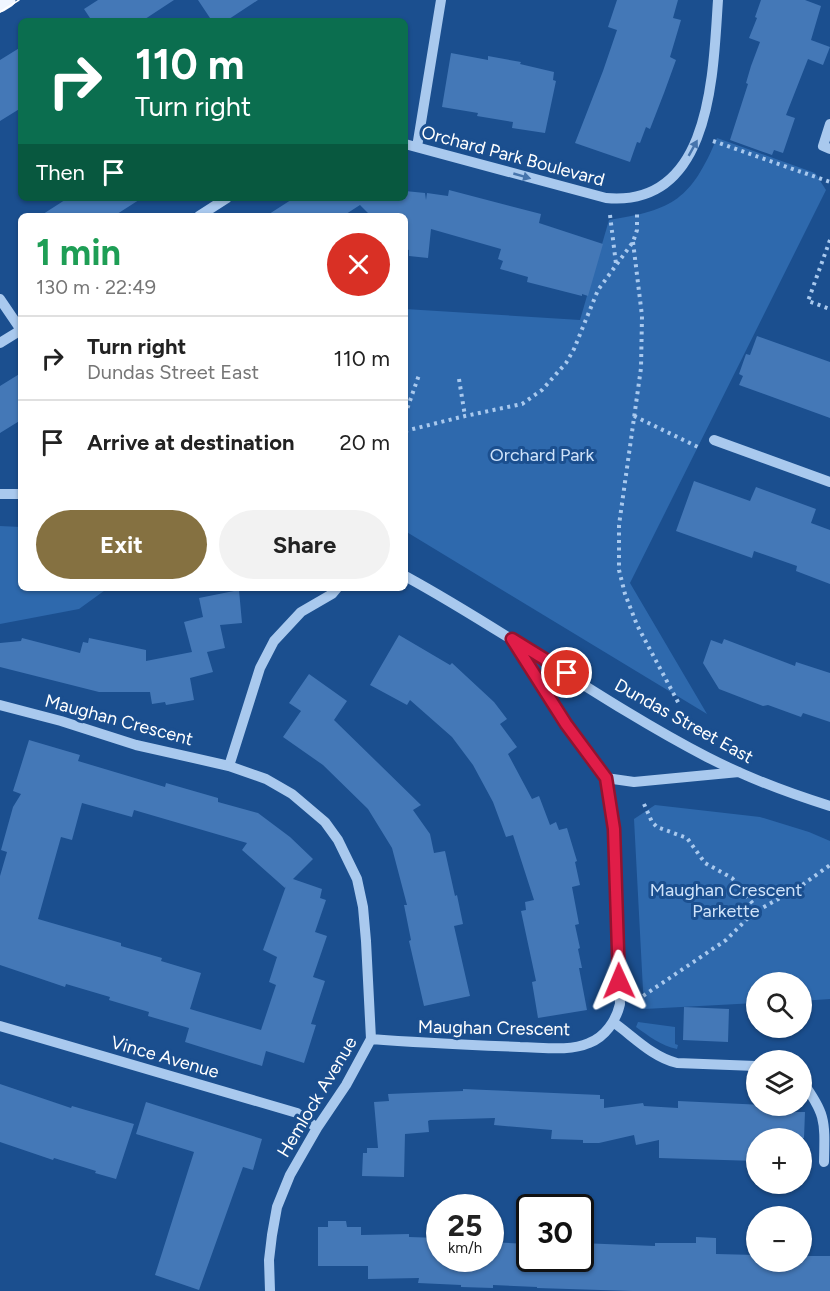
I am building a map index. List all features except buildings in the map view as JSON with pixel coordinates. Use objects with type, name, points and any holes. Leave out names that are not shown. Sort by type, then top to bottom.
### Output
[{"type":"main road","points":[[0,5],[8,0]]},
{"type":"street","points":[[417,147],[441,0]]},
{"type":"street","name":"Orchard Park Boulevard","points":[[408,145],[606,198],[638,196],[658,189],[686,160],[699,137],[709,104],[718,0]]},
{"type":"street","points":[[830,124],[823,146],[830,149]]},
{"type":"street","points":[[204,213],[222,201]]},
{"type":"street","points":[[0,299],[18,326]]},
{"type":"street","points":[[0,343],[18,332]]},
{"type":"street","points":[[714,440],[830,482]]},
{"type":"street","points":[[0,494],[18,494]]},
{"type":"street","name":"Dundas Street East","points":[[408,578],[663,733],[740,772],[830,806]]},
{"type":"street","points":[[229,766],[260,668],[274,640],[301,612],[334,591]]},
{"type":"street","points":[[512,639],[566,724],[606,778],[614,840],[619,993],[615,1017],[650,1051],[667,1061],[746,1066]]},
{"type":"street","name":"Maughan Crescent","points":[[0,705],[61,721],[136,745],[229,766]]},
{"type":"street","name":"Hemlock Avenue","points":[[229,766],[266,779],[292,794],[325,822],[349,861],[357,879],[363,907],[371,1039],[346,1085],[317,1128],[290,1175],[278,1207],[269,1260],[270,1291]]},
{"type":"street","points":[[606,778],[634,782],[740,772]]},
{"type":"street","name":"Maughan Crescent","points":[[371,1039],[425,1044],[579,1047],[598,1038],[615,1017]]},
{"type":"street","name":"Vince Avenue","points":[[0,1026],[297,1113],[317,1128]]},
{"type":"street","points":[[812,1095],[823,1116],[824,1162]]},
{"type":"path","points":[[713,141],[830,182]]},
{"type":"path","points":[[408,430],[522,404],[542,390],[570,356],[598,290],[633,242],[637,231],[638,196]]},
{"type":"path","points":[[606,198],[616,264]]},
{"type":"path","points":[[830,240],[808,301],[830,309]]},
{"type":"path","points":[[633,242],[642,316],[641,368],[619,525],[619,570],[633,614],[679,704]]},
{"type":"path","points":[[408,406],[419,375]]},
{"type":"path","points":[[459,379],[465,416]]},
{"type":"path","points":[[634,416],[691,443]]},
{"type":"path","points":[[644,804],[652,822],[657,827],[687,838],[705,863],[732,878],[758,910]]},
{"type":"path","points":[[615,1017],[726,940],[758,910],[798,888],[830,864]]},
{"type":"green space","name":"Orchard Park","points":[[717,138],[815,173],[826,190],[630,583],[707,714],[408,533],[408,309],[580,320],[609,220],[650,212],[678,198],[689,188],[708,159]]},
{"type":"green space","points":[[0,526],[18,527],[18,591],[104,591],[79,609],[0,624]]},
{"type":"green space","name":"Maughan Crescent Parkette","points":[[655,805],[760,817],[830,841],[830,999],[812,1000],[812,972],[746,972],[746,1004],[644,1009],[634,819]]},
{"type":"green space","points":[[638,1022],[675,1027],[677,1049],[660,1043],[646,1034],[636,1027]]},
{"type":"tram line","points":[[0,12],[19,0]]},
{"type":"route","points":[[567,673],[512,639],[566,724],[606,778],[614,829],[619,981]]}]
